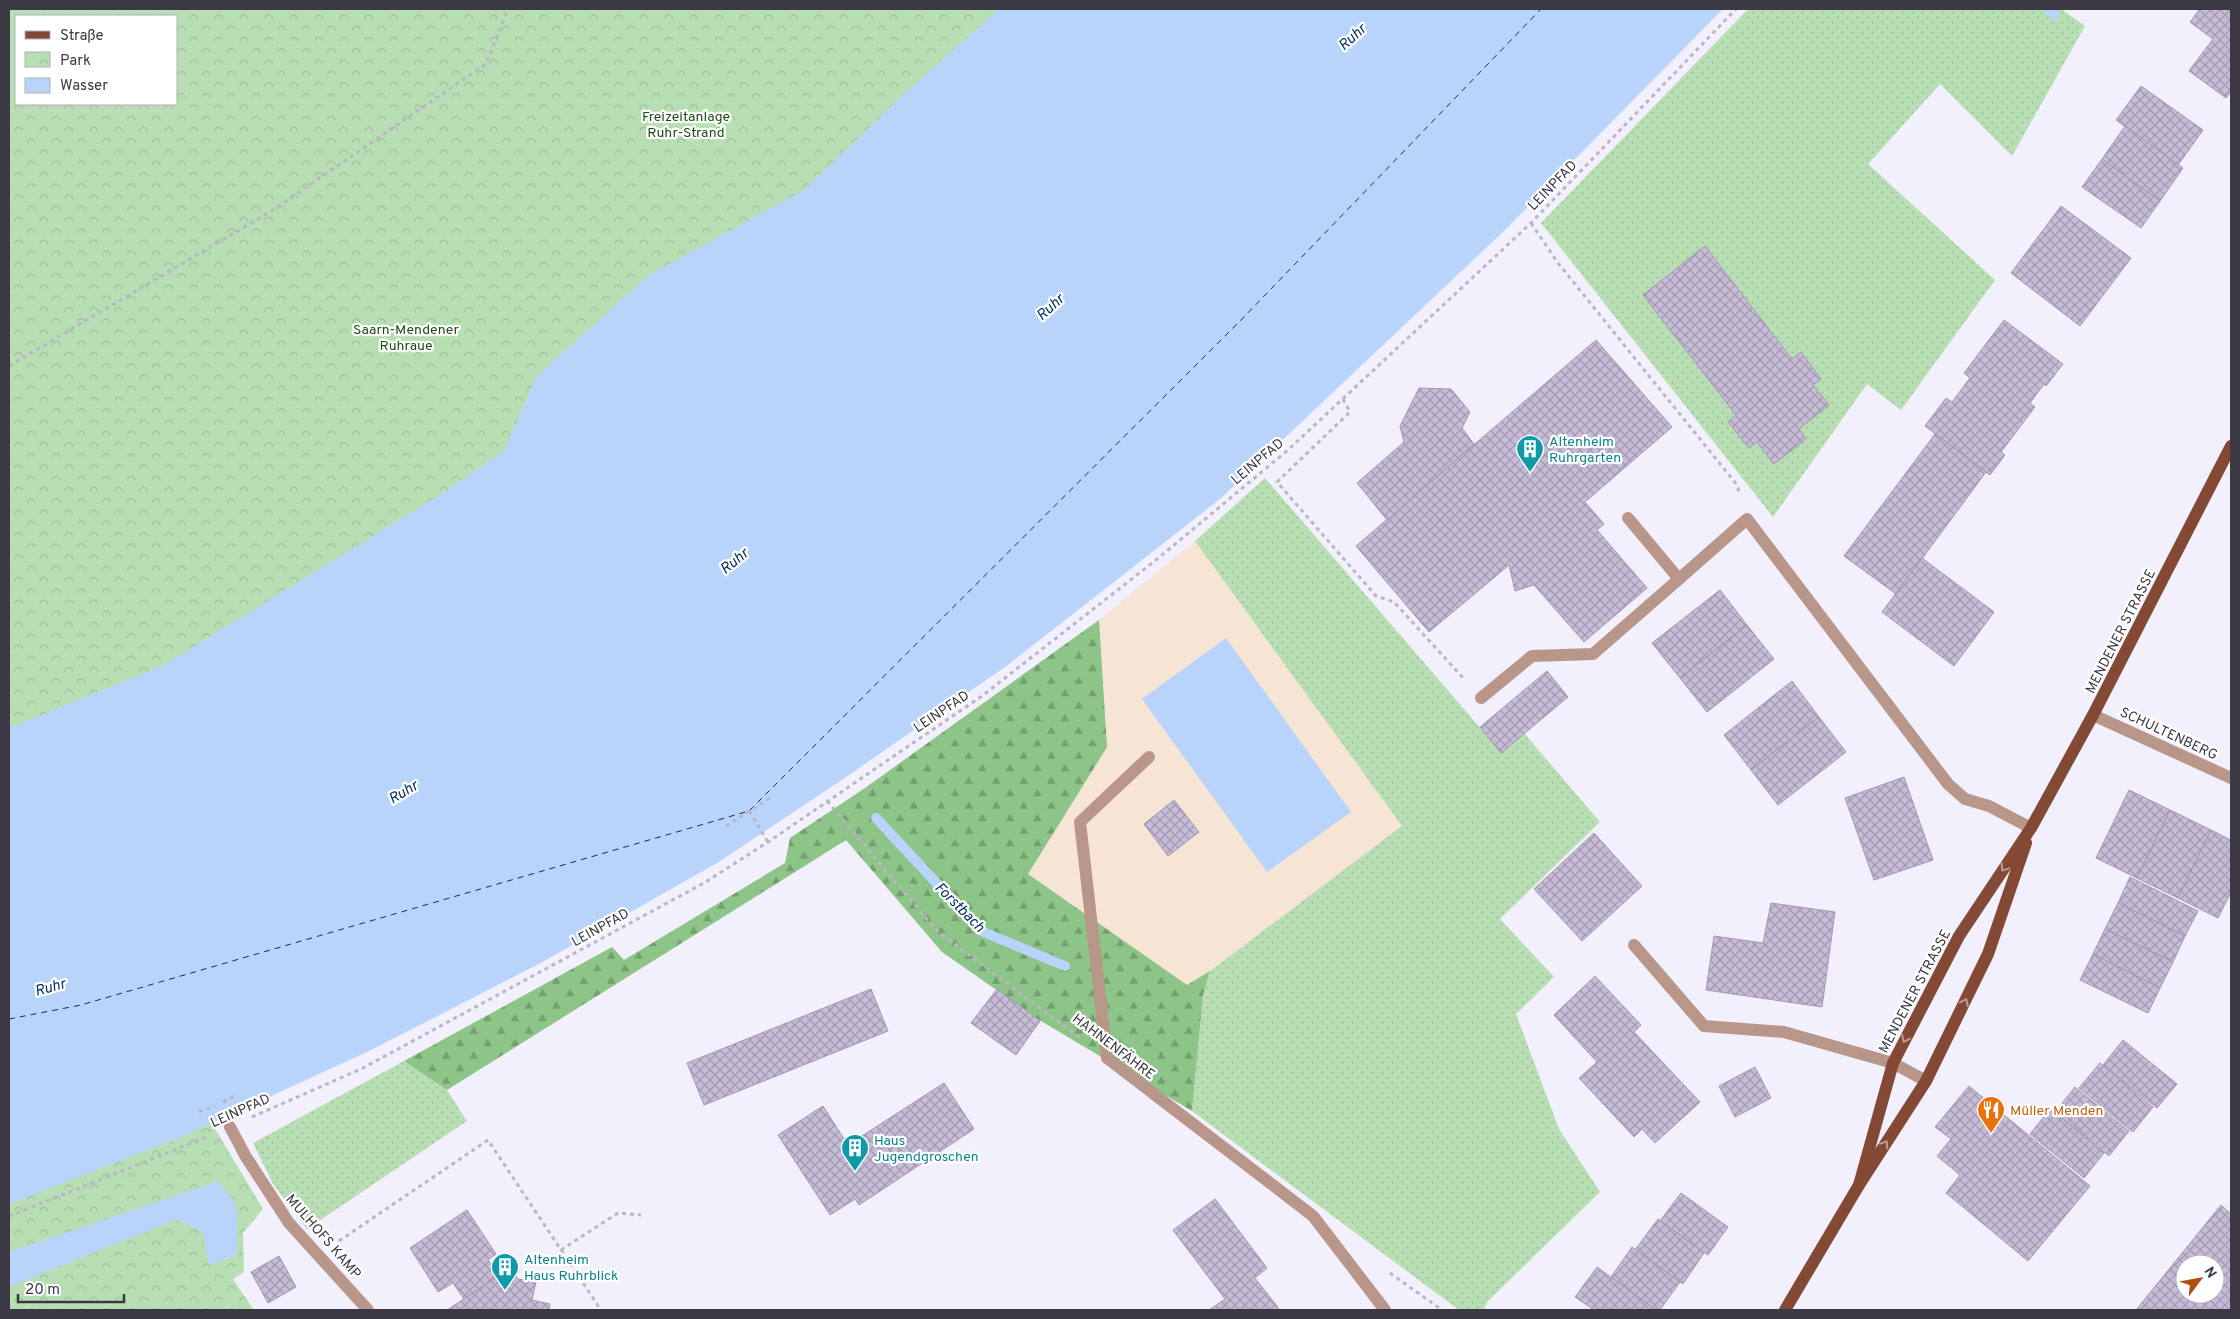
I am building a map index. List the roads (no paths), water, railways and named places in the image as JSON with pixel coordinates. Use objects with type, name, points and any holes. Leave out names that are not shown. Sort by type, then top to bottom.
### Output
[{"type":"main road","name":"MENDENER STRASSE","points":[[1859,1185],[1893,1063],[1959,936],[2031,828],[2093,715],[2231,446]]},
{"type":"main road","name":"MENDENER STRASSE","points":[[1785,1310],[1859,1185],[1926,1081],[1988,954],[2031,828]]},
{"type":"street","points":[[1628,518],[1679,579]]},
{"type":"street","points":[[1481,698],[1532,656],[1593,654],[1748,519],[1948,784],[1965,798],[1989,806],[2031,828]]},
{"type":"street","name":"SCHULTENBERG","points":[[2093,715],[2231,778]]},
{"type":"street","name":"HAHNENFÄHRE","points":[[1149,758],[1080,822],[1107,1058],[1313,1216],[1385,1310]]},
{"type":"street","points":[[1634,945],[1704,1026],[1784,1032],[1893,1063],[1926,1081]]},
{"type":"street","name":"MULHOFS KAMP","points":[[230,1127],[246,1157],[289,1223],[368,1310]]},
{"type":"water","name":"Ruhr","points":[[999,9],[1723,9],[1505,230],[1220,499],[1005,667],[717,863],[537,965],[367,1052],[184,1136],[9,1204],[9,728],[164,665],[440,495],[504,451],[536,377],[649,275],[804,190],[903,95]]},
{"type":"water","points":[[1226,638],[1351,812],[1267,872],[1142,699]]},
{"type":"water","points":[[219,1181],[237,1207],[237,1255],[209,1265],[203,1233],[177,1219],[9,1287],[9,1252]]},
{"type":"waterway","points":[[2047,9],[2055,15]]},
{"type":"waterway","name":"Forstbach","points":[[876,818],[981,931],[1065,966]]},
{"type":"place","name":"Altenheim Ruhrgarten","points":[[1530,473]]},
{"type":"place","name":"Müller Menden","points":[[1991,1134]]},
{"type":"place","name":"Haus Jugendgroschen","points":[[855,1172]]},
{"type":"place","name":"Altenheim Haus Ruhrblick","points":[[505,1291]]},
{"type":"park label","name":"Freizeitanlage Ruhr-Strand","points":[[686,124]]},
{"type":"park label","name":"Saarn-Mendener Ruhraue","points":[[406,338]]}]
